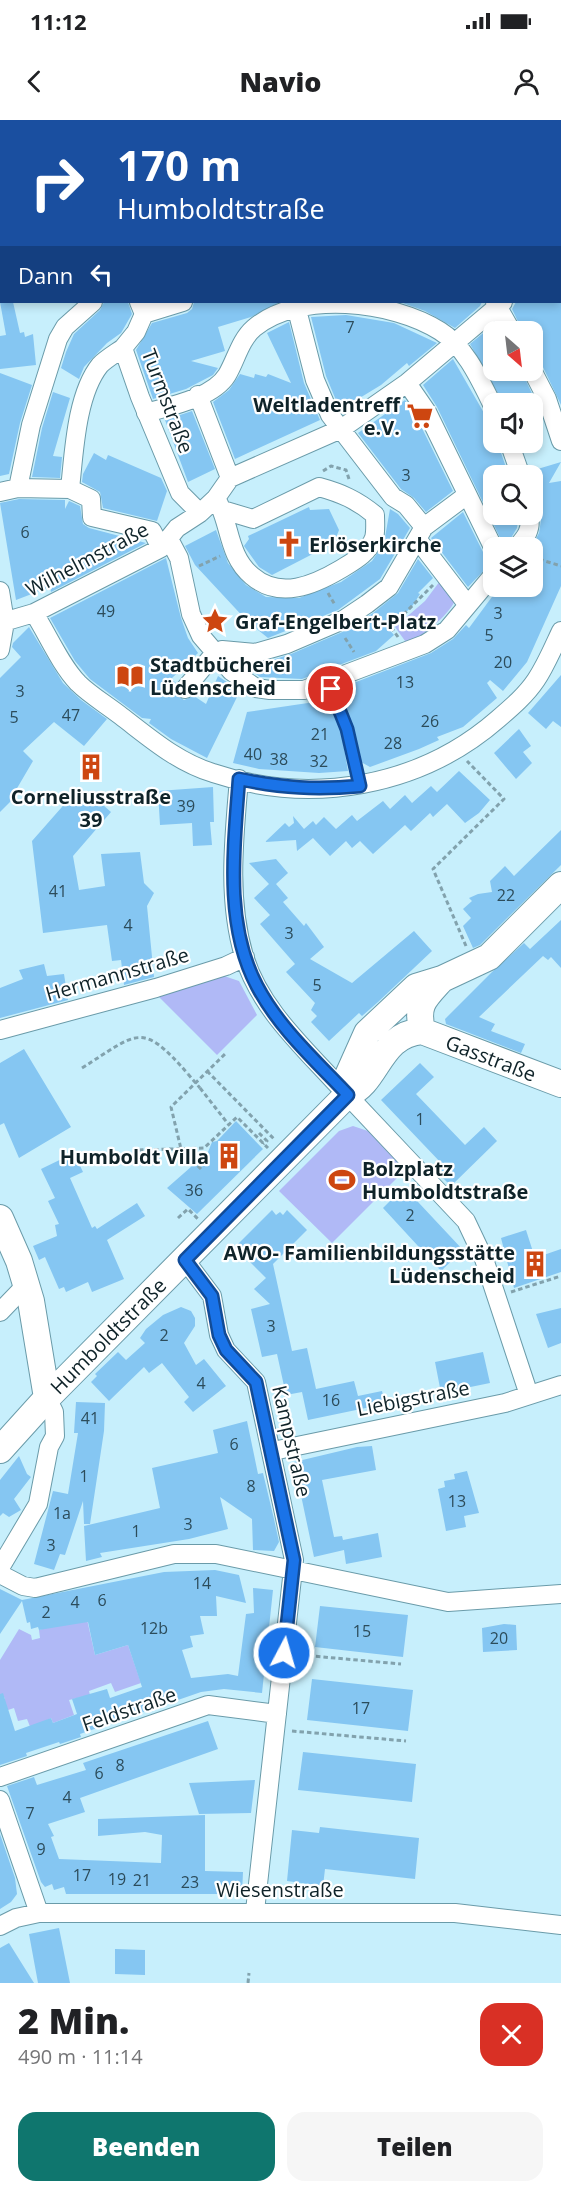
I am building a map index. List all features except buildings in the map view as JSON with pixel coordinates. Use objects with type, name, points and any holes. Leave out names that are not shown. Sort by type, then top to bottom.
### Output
[{"type":"street","points":[[18,488],[23,457],[52,352],[65,327],[92,303]]},
{"type":"street","points":[[141,308],[176,303]]},
{"type":"street","points":[[146,413],[212,389],[226,377],[254,328],[296,305],[353,303],[418,320],[441,331],[454,343],[473,369],[486,393]]},
{"type":"street","points":[[198,395],[230,478],[341,429],[407,383],[498,303],[507,321]]},
{"type":"street","points":[[296,305],[315,380],[330,415],[393,497],[406,506],[443,572],[467,604]]},
{"type":"street","name":"Turmstraße","points":[[141,308],[136,332],[123,348],[146,413],[180,493],[200,513]]},
{"type":"street","points":[[70,489],[75,436],[87,393],[100,365],[123,348]]},
{"type":"street","points":[[538,381],[561,441]]},
{"type":"street","points":[[407,383],[427,412],[488,537]]},
{"type":"street","name":"Wilhelmstraße","points":[[3,622],[34,613],[169,547],[177,528],[219,504],[230,478]]},
{"type":"street","points":[[319,487],[345,494],[375,515],[374,538],[362,556],[307,587],[288,589],[267,585],[247,572],[232,550],[219,504],[253,519],[319,487]]},
{"type":"street","points":[[0,492],[18,488],[70,489],[91,500],[92,517],[152,531],[169,547],[191,614],[201,636],[214,654],[231,671],[256,688],[304,690],[425,644],[447,630],[483,586]]},
{"type":"street","points":[[185,689],[214,654],[222,650],[255,653],[293,642],[340,621],[389,586],[421,533],[467,495]]},
{"type":"street","points":[[0,591],[3,622],[0,650]]},
{"type":"street","points":[[34,613],[78,683],[139,730],[189,763],[213,773],[239,779],[286,788],[318,790],[360,786],[412,771],[457,750],[478,737],[516,704],[535,681],[561,632]]},
{"type":"street","points":[[239,779],[232,865],[244,957],[257,986],[271,1009],[466,1221],[477,1241],[529,1395]]},
{"type":"street","points":[[348,1095],[346,1080],[367,1033],[416,987],[442,979],[489,957],[561,885]]},
{"type":"street","name":"Hermannstraße","points":[[0,1030],[156,988],[226,966],[244,957]]},
{"type":"street","points":[[422,1031],[418,1012],[423,1000],[442,979]]},
{"type":"street","name":"Humboldtstraße","points":[[0,1450],[46,1398],[348,1095],[358,1091],[390,1046],[408,1033],[422,1031]]},
{"type":"street","name":"Gasstraße","points":[[422,1031],[561,1084]]},
{"type":"street","points":[[0,1218],[26,1285],[36,1324],[46,1398],[54,1412],[55,1436],[49,1447],[38,1504],[0,1568]]},
{"type":"street","name":"Kampstraße","points":[[185,1260],[212,1296],[219,1335],[226,1350],[256,1382],[292,1544],[293,1569],[255,1911]]},
{"type":"street","points":[[0,1312],[26,1285]]},
{"type":"street","name":"Liebigstraße","points":[[273,1451],[505,1403],[561,1385]]},
{"type":"street","points":[[0,1574],[23,1586],[35,1588],[174,1554],[197,1553],[216,1554],[293,1569],[448,1602],[561,1594]]},
{"type":"street","name":"Feldstraße","points":[[0,1777],[208,1705],[276,1722]]},
{"type":"street","points":[[0,1800],[39,1913]]},
{"type":"street","name":"Wiesenstraße","points":[[0,1926],[16,1918],[39,1913],[255,1911],[455,1913],[561,1925]]},
{"type":"lane","points":[[328,681],[347,729],[360,786]]},
{"type":"path","points":[[198,566],[232,550]]},
{"type":"path","points":[[543,560],[561,566]]},
{"type":"path","points":[[392,627],[422,599],[443,572]]},
{"type":"path","points":[[322,580],[361,668]]},
{"type":"path","points":[[457,750],[504,799],[434,869],[474,965]]},
{"type":"path","points":[[82,1068],[123,1042],[142,1036],[158,1041],[229,1125]]},
{"type":"path","points":[[201,1169],[181,1149],[171,1107],[227,1052]]},
{"type":"path","points":[[207,1071],[276,1141]]},
{"type":"path","points":[[139,1150],[204,1148],[221,1136],[237,1117],[263,1144],[267,1140],[258,1134],[263,1129]]},
{"type":"path","points":[[178,1218],[188,1209],[198,1219],[204,1212]]},
{"type":"path","points":[[497,1297],[561,1276]]},
{"type":"path","points":[[284,1653],[401,1664]]},
{"type":"path","points":[[276,1722],[406,1741]]},
{"type":"path","points":[[248,1983],[249,1973]]},
{"type":"shaded area","points":[[443,577],[456,599],[441,619],[408,645],[395,627],[425,601]]},
{"type":"shaded area","points":[[224,976],[239,981],[257,1015],[217,1055],[159,997],[211,978]]},
{"type":"shaded area","name":"Bolzplatz Humboldtstraße","points":[[353,1126],[368,1131],[405,1170],[332,1243],[279,1191],[339,1131]]},
{"type":"shaded area","points":[[86,1615],[95,1655],[128,1645],[141,1683],[115,1692],[111,1683],[89,1691],[90,1695],[69,1700],[74,1715],[53,1723],[51,1718],[31,1729],[27,1719],[18,1721],[14,1708],[5,1711],[2,1702],[5,1698],[0,1695],[0,1660],[19,1629],[31,1635],[32,1640],[40,1638],[39,1630]]},
{"type":"place","name":"Weltladentreff e.V.","points":[[420,416]]},
{"type":"place","name":"Erlöserkirche","points":[[289,544]]},
{"type":"place","name":"Graf-Engelbert-Platz","points":[[215,621]]},
{"type":"place","name":"Stadtbücherei Lüdenscheid","points":[[130,676]]},
{"type":"place","name":"Corneliusstraße 39","points":[[91,767]]},
{"type":"place","name":"Humboldt Villa","points":[[229,1156]]},
{"type":"place","name":"Bolzplatz Humboldtstraße","points":[[342,1180]]},
{"type":"place","name":"AWO- Familienbildungsstätte Lüdenscheid","points":[[535,1264]]},
{"type":"route","points":[[284,1653],[294,1560],[285,1507],[256,1382],[226,1350],[219,1335],[209,1289],[185,1260],[348,1095],[284,1026],[257,986],[244,957],[240,938],[232,865],[239,779],[286,788],[318,790],[360,786],[347,729],[331,689]]}]
